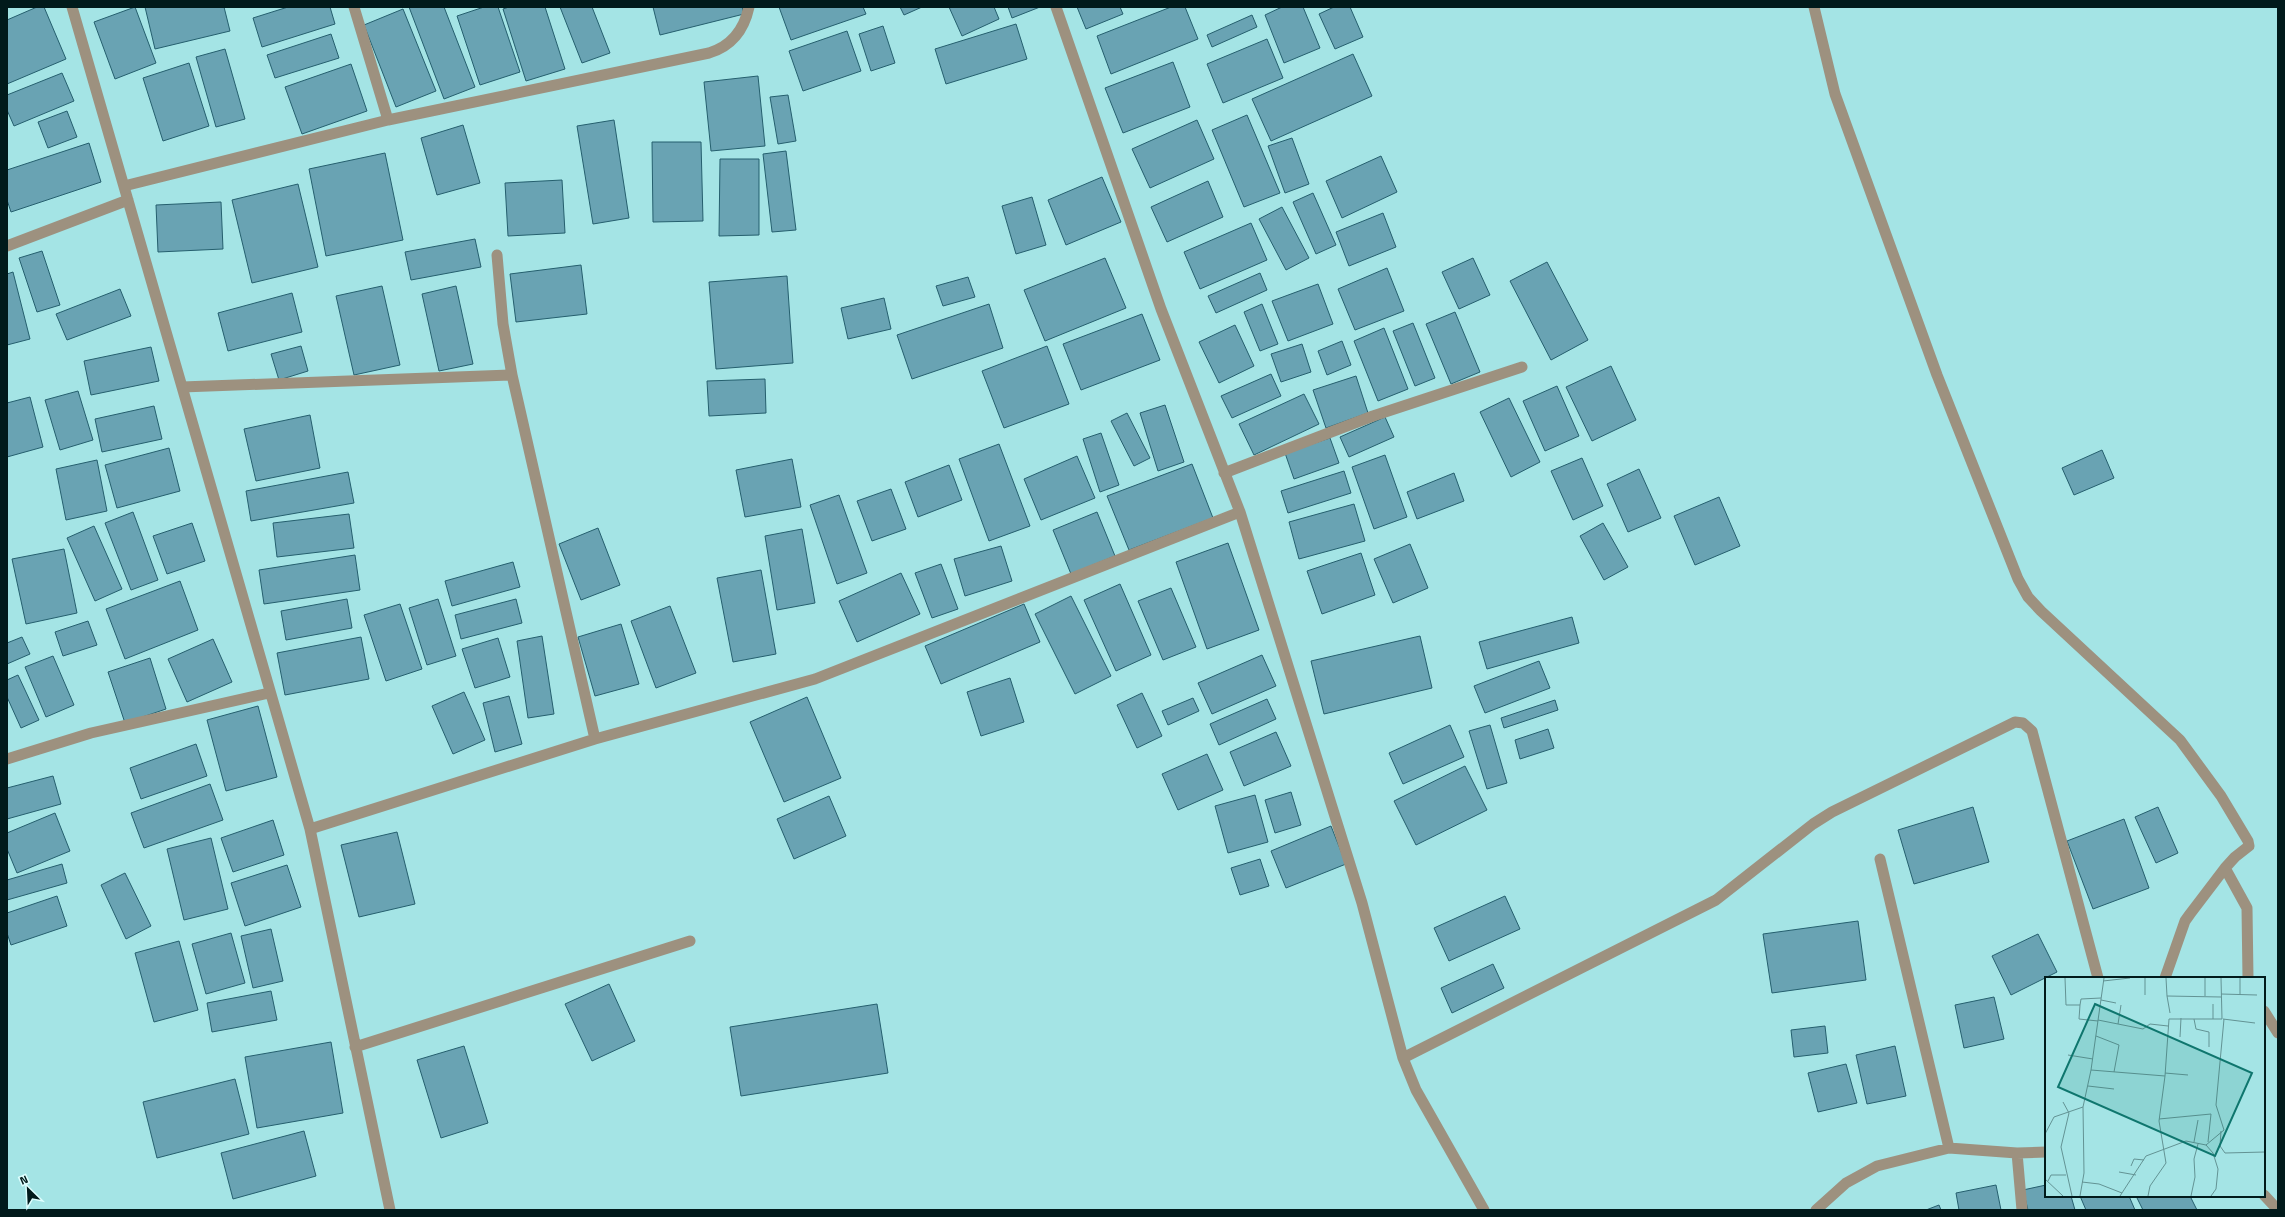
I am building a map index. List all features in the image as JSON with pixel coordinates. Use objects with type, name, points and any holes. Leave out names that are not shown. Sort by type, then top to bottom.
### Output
[{"type":"street","points":[[72,7],[263,664],[269,692],[310,829],[390,1210]]},
{"type":"street","points":[[354,7],[388,120]]},
{"type":"street","points":[[124,186],[388,120],[709,53],[720,49],[735,38],[746,20],[749,7]]},
{"type":"street","points":[[1056,7],[1161,309],[1240,512],[1362,903],[1403,1058],[1420,1097],[1484,1210]]},
{"type":"street","points":[[1814,7],[1835,94],[1938,375],[2018,579],[2028,597],[2041,611],[2180,740],[2221,796],[2249,846],[2225,868],[2185,922],[2165,977]]},
{"type":"street","points":[[7,246],[128,200]]},
{"type":"street","points":[[497,255],[503,324],[512,375],[595,739]]},
{"type":"street","points":[[1224,472],[1373,416],[1522,367]]},
{"type":"street","points":[[182,387],[512,375]]},
{"type":"street","points":[[310,829],[595,739],[815,679],[1240,512]]},
{"type":"street","points":[[7,759],[91,733],[269,692]]},
{"type":"street","points":[[1403,1058],[1716,900],[1813,824],[1832,812],[2015,722],[2023,723],[2032,731],[2098,977]]},
{"type":"street","points":[[1880,859],[1949,1148]]},
{"type":"street","points":[[2225,868],[2247,908],[2248,977]]},
{"type":"street","points":[[355,1047],[690,941]]},
{"type":"street","points":[[2265,1013],[2278,1033]]},
{"type":"street","points":[[1816,1210],[1846,1184],[1877,1166],[1949,1148],[2017,1153],[2045,1152]]},
{"type":"street","points":[[2017,1153],[2022,1210]]},
{"type":"street","points":[[2265,1196],[2278,1210]]},
{"type":"building","points":[[37,7],[44,7],[66,59],[7,84],[7,20]]},
{"type":"building","points":[[135,7],[156,63],[115,79],[94,22]]},
{"type":"building","points":[[145,7],[224,7],[230,31],[155,49]]},
{"type":"building","points":[[288,7],[330,7],[335,24],[262,47],[253,18]]},
{"type":"building","points":[[409,7],[444,7],[475,87],[444,99]]},
{"type":"building","points":[[484,7],[498,7],[520,72],[480,85],[457,16]]},
{"type":"building","points":[[509,7],[545,7],[565,69],[526,81],[503,9]]},
{"type":"building","points":[[560,7],[592,7],[610,53],[582,63]]},
{"type":"building","points":[[653,7],[742,7],[744,14],[660,35]]},
{"type":"building","points":[[779,7],[863,7],[866,14],[791,40]]},
{"type":"building","points":[[900,7],[922,7],[904,15]]},
{"type":"building","points":[[949,7],[994,7],[999,19],[962,36]]},
{"type":"building","points":[[1008,7],[1040,7],[1012,18]]},
{"type":"building","points":[[1077,7],[1120,7],[1123,14],[1086,29]]},
{"type":"building","points":[[1171,7],[1185,7],[1198,39],[1111,74],[1097,36]]},
{"type":"building","points":[[1282,7],[1303,7],[1320,48],[1284,63],[1265,15]]},
{"type":"building","points":[[1334,7],[1350,7],[1363,37],[1335,49],[1319,14]]},
{"type":"building","points":[[403,9],[436,91],[396,107],[364,25]]},
{"type":"building","points":[[1252,15],[1257,27],[1212,47],[1207,35]]},
{"type":"building","points":[[1016,24],[1027,59],[946,84],[935,49]]},
{"type":"building","points":[[883,26],[895,63],[871,71],[859,34]]},
{"type":"building","points":[[847,31],[861,71],[803,91],[789,51]]},
{"type":"building","points":[[331,34],[339,58],[275,78],[267,55]]},
{"type":"building","points":[[1267,39],[1283,78],[1223,103],[1207,64]]},
{"type":"building","points":[[225,49],[245,119],[216,127],[196,57]]},
{"type":"building","points":[[1353,54],[1372,96],[1271,141],[1252,99]]},
{"type":"building","points":[[1173,62],[1190,107],[1123,133],[1105,88]]},
{"type":"building","points":[[189,63],[209,126],[163,141],[143,78]]},
{"type":"building","points":[[351,64],[367,111],[302,134],[285,87]]},
{"type":"building","points":[[62,73],[74,101],[14,126],[7,110],[7,95]]},
{"type":"building","points":[[758,76],[765,146],[711,151],[704,82]]},
{"type":"building","points":[[788,95],[796,141],[778,144],[770,97]]},
{"type":"building","points":[[67,111],[77,137],[48,148],[38,122]]},
{"type":"building","points":[[1247,115],[1280,193],[1244,207],[1212,130]]},
{"type":"building","points":[[614,120],[629,218],[593,224],[577,126]]},
{"type":"building","points":[[1197,120],[1214,159],[1150,188],[1132,149]]},
{"type":"building","points":[[463,125],[480,183],[437,195],[421,138]]},
{"type":"building","points":[[1292,138],[1309,184],[1285,193],[1268,146]]},
{"type":"building","points":[[652,142],[701,142],[703,221],[653,222]]},
{"type":"building","points":[[89,143],[101,182],[11,212],[7,200],[7,170]]},
{"type":"building","points":[[786,151],[796,230],[772,232],[763,154]]},
{"type":"building","points":[[385,153],[403,240],[326,256],[309,169]]},
{"type":"building","points":[[1381,156],[1397,192],[1342,218],[1326,181]]},
{"type":"building","points":[[720,159],[759,159],[759,235],[719,236]]},
{"type":"building","points":[[1102,177],[1121,222],[1066,245],[1048,200]]},
{"type":"building","points":[[562,180],[565,233],[508,236],[505,183]]},
{"type":"building","points":[[1208,181],[1223,217],[1167,242],[1151,207]]},
{"type":"building","points":[[298,184],[318,267],[252,283],[232,200]]},
{"type":"building","points":[[1313,193],[1336,245],[1316,254],[1293,202]]},
{"type":"building","points":[[1032,197],[1046,245],[1016,254],[1002,206]]},
{"type":"building","points":[[221,202],[223,249],[158,252],[156,205]]},
{"type":"building","points":[[1282,207],[1309,258],[1286,270],[1259,219]]},
{"type":"building","points":[[1383,213],[1396,247],[1349,266],[1336,232]]},
{"type":"building","points":[[1251,223],[1267,260],[1200,289],[1184,252]]},
{"type":"building","points":[[475,239],[481,267],[411,280],[405,252]]},
{"type":"building","points":[[42,251],[60,305],[37,312],[19,258]]},
{"type":"building","points":[[1105,258],[1126,308],[1045,341],[1024,290]]},
{"type":"building","points":[[1473,258],[1490,295],[1459,309],[1442,272]]},
{"type":"building","points":[[1547,262],[1588,340],[1551,360],[1510,281]]},
{"type":"building","points":[[581,265],[587,314],[516,322],[510,274]]},
{"type":"building","points":[[1387,268],[1404,311],[1355,330],[1338,289]]},
{"type":"building","points":[[13,272],[30,339],[7,345],[7,274]]},
{"type":"building","points":[[1260,273],[1267,290],[1216,313],[1208,296]]},
{"type":"building","points":[[787,276],[793,363],[716,369],[709,282]]},
{"type":"building","points":[[968,277],[975,297],[943,306],[936,286]]},
{"type":"building","points":[[1318,284],[1333,324],[1288,341],[1272,301]]},
{"type":"building","points":[[382,286],[400,365],[354,375],[336,296]]},
{"type":"building","points":[[456,286],[473,364],[439,371],[422,294]]},
{"type":"building","points":[[120,289],[131,316],[67,340],[56,314]]},
{"type":"building","points":[[292,293],[302,332],[228,351],[218,313]]},
{"type":"building","points":[[884,298],[891,329],[848,339],[841,308]]},
{"type":"building","points":[[989,304],[1003,348],[912,379],[897,335]]},
{"type":"building","points":[[1262,304],[1278,344],[1260,351],[1244,312]]},
{"type":"building","points":[[1455,312],[1480,372],[1451,384],[1426,324]]},
{"type":"building","points":[[1142,314],[1160,360],[1081,390],[1063,344]]},
{"type":"building","points":[[1413,323],[1435,378],[1415,386],[1393,331]]},
{"type":"building","points":[[1235,325],[1254,366],[1219,383],[1199,342]]},
{"type":"building","points":[[1384,328],[1408,389],[1378,401],[1354,341]]},
{"type":"building","points":[[1342,341],[1351,365],[1327,375],[1318,351]]},
{"type":"building","points":[[1302,344],[1311,372],[1281,382],[1271,354]]},
{"type":"building","points":[[301,346],[308,371],[279,380],[271,354]]},
{"type":"building","points":[[1047,346],[1069,404],[1004,428],[982,371]]},
{"type":"building","points":[[151,347],[159,381],[91,395],[84,361]]},
{"type":"building","points":[[1611,366],[1636,420],[1592,441],[1566,387]]},
{"type":"building","points":[[1271,374],[1281,396],[1232,418],[1221,396]]},
{"type":"building","points":[[1356,376],[1368,413],[1326,428],[1313,390]]},
{"type":"building","points":[[765,379],[766,413],[709,416],[707,381]]},
{"type":"building","points":[[1557,386],[1579,436],[1545,451],[1523,401]]},
{"type":"building","points":[[78,391],[93,440],[60,450],[45,400]]},
{"type":"building","points":[[1304,394],[1319,424],[1254,455],[1239,424]]},
{"type":"building","points":[[30,397],[43,447],[7,457],[7,403]]},
{"type":"building","points":[[1509,398],[1540,462],[1511,477],[1480,412]]},
{"type":"building","points":[[1165,405],[1184,462],[1158,471],[1140,413]]},
{"type":"building","points":[[154,406],[162,439],[102,452],[95,419]]},
{"type":"building","points":[[1127,413],[1150,458],[1134,466],[1111,421]]},
{"type":"building","points":[[310,415],[320,468],[256,481],[244,429]]},
{"type":"building","points":[[1385,417],[1394,437],[1349,457],[1340,437]]},
{"type":"building","points":[[1101,433],[1119,485],[1100,492],[1083,439]]},
{"type":"building","points":[[1330,438],[1339,463],[1294,479],[1285,453]]},
{"type":"building","points":[[999,444],[1030,526],[989,541],[959,459]]},
{"type":"building","points":[[169,448],[180,491],[117,508],[105,465]]},
{"type":"building","points":[[2102,450],[2114,478],[2074,495],[2062,468]]},
{"type":"building","points":[[1385,455],[1407,517],[1374,529],[1352,467]]},
{"type":"building","points":[[1077,456],[1095,498],[1041,520],[1024,479]]},
{"type":"building","points":[[1582,458],[1603,506],[1573,520],[1551,471]]},
{"type":"building","points":[[792,459],[801,507],[745,517],[736,470]]},
{"type":"building","points":[[97,460],[107,511],[66,520],[56,469]]},
{"type":"building","points":[[1192,464],[1213,518],[1129,550],[1107,496]]},
{"type":"building","points":[[949,465],[962,500],[918,517],[905,482]]},
{"type":"building","points":[[1639,469],[1661,518],[1628,532],[1607,484]]},
{"type":"building","points":[[1344,471],[1351,493],[1288,513],[1281,491]]},
{"type":"building","points":[[348,472],[354,503],[251,521],[246,491]]},
{"type":"building","points":[[1454,473],[1464,501],[1417,519],[1407,492]]},
{"type":"building","points":[[891,489],[906,529],[872,541],[857,501]]},
{"type":"building","points":[[839,495],[867,573],[837,584],[810,505]]},
{"type":"building","points":[[1719,497],[1740,546],[1695,565],[1674,516]]},
{"type":"building","points":[[1354,504],[1365,541],[1299,559],[1289,522]]},
{"type":"building","points":[[133,512],[158,580],[131,590],[105,523]]},
{"type":"building","points":[[1097,512],[1115,556],[1071,574],[1053,530]]},
{"type":"building","points":[[349,514],[354,548],[277,557],[273,523]]},
{"type":"building","points":[[192,523],[205,561],[167,574],[153,536]]},
{"type":"building","points":[[1603,523],[1628,567],[1604,580],[1580,536]]},
{"type":"building","points":[[94,526],[122,589],[95,601],[67,538]]},
{"type":"building","points":[[598,528],[620,585],[581,600],[559,544]]},
{"type":"building","points":[[802,529],[815,603],[777,610],[765,536]]},
{"type":"building","points":[[1228,543],[1259,630],[1207,649],[1176,562]]},
{"type":"building","points":[[1410,544],[1428,588],[1393,603],[1374,559]]},
{"type":"building","points":[[1001,546],[1012,581],[965,596],[954,559]]},
{"type":"building","points":[[64,549],[77,613],[26,624],[12,559]]},
{"type":"building","points":[[1361,553],[1375,595],[1322,614],[1307,571]]},
{"type":"building","points":[[355,555],[360,590],[264,604],[259,570]]},
{"type":"building","points":[[513,562],[520,587],[452,606],[445,581]]},
{"type":"building","points":[[941,564],[958,609],[932,618],[915,573]]},
{"type":"building","points":[[761,570],[776,654],[733,662],[717,578]]},
{"type":"building","points":[[901,573],[920,614],[857,642],[839,601]]},
{"type":"building","points":[[180,581],[198,630],[125,659],[106,609]]},
{"type":"building","points":[[1120,584],[1151,655],[1116,671],[1084,600]]},
{"type":"building","points":[[1171,588],[1196,647],[1163,660],[1138,601]]},
{"type":"building","points":[[1071,596],[1111,676],[1075,694],[1035,614]]},
{"type":"building","points":[[347,599],[352,628],[286,640],[281,611]]},
{"type":"building","points":[[438,599],[456,656],[427,665],[409,608]]},
{"type":"building","points":[[516,599],[522,623],[461,639],[455,615]]},
{"type":"building","points":[[400,604],[422,669],[386,681],[364,615]]},
{"type":"building","points":[[1024,604],[1040,642],[941,684],[925,646]]},
{"type":"building","points":[[670,606],[696,673],[656,688],[631,621]]},
{"type":"building","points":[[1572,617],[1579,643],[1487,669],[1479,642]]},
{"type":"building","points":[[88,621],[97,645],[63,656],[55,632]]},
{"type":"building","points":[[621,624],[639,684],[595,696],[578,637]]},
{"type":"building","points":[[542,636],[554,714],[528,718],[517,641]]},
{"type":"building","points":[[1420,636],[1432,688],[1324,714],[1311,661]]},
{"type":"building","points":[[22,637],[30,654],[7,664],[7,643]]},
{"type":"building","points":[[361,637],[369,679],[285,695],[277,653]]},
{"type":"building","points":[[498,638],[510,677],[475,688],[462,649]]},
{"type":"building","points":[[213,639],[232,682],[187,702],[168,659]]},
{"type":"building","points":[[1262,655],[1276,686],[1212,714],[1198,683]]},
{"type":"building","points":[[53,656],[74,705],[46,717],[25,667]]},
{"type":"building","points":[[150,658],[166,709],[125,723],[108,672]]},
{"type":"building","points":[[1539,661],[1550,688],[1485,713],[1474,686]]},
{"type":"building","points":[[18,675],[39,720],[21,728],[7,697],[7,680]]},
{"type":"building","points":[[1010,678],[1024,722],[981,736],[967,692]]},
{"type":"building","points":[[464,692],[485,740],[453,754],[432,706]]},
{"type":"building","points":[[1142,693],[1162,736],[1137,748],[1117,705]]},
{"type":"building","points":[[509,696],[522,744],[495,752],[483,703]]},
{"type":"building","points":[[807,697],[841,778],[784,802],[750,722]]},
{"type":"building","points":[[1193,698],[1199,711],[1168,725],[1162,711]]},
{"type":"building","points":[[1267,699],[1276,719],[1219,745],[1210,724]]},
{"type":"building","points":[[1555,700],[1558,710],[1504,728],[1501,718]]},
{"type":"building","points":[[258,706],[277,777],[226,791],[207,720]]},
{"type":"building","points":[[1450,725],[1464,757],[1403,784],[1389,753]]},
{"type":"building","points":[[1490,725],[1507,783],[1487,789],[1469,731]]},
{"type":"building","points":[[1548,729],[1554,748],[1520,759],[1515,740]]},
{"type":"building","points":[[1276,732],[1291,766],[1244,786],[1230,752]]},
{"type":"building","points":[[196,744],[207,776],[141,799],[130,768]]},
{"type":"building","points":[[1207,754],[1223,790],[1178,810],[1162,774]]},
{"type":"building","points":[[1465,766],[1487,810],[1416,845],[1394,801]]},
{"type":"building","points":[[53,776],[61,804],[7,819],[7,788]]},
{"type":"building","points":[[210,784],[223,820],[144,848],[131,813]]},
{"type":"building","points":[[1291,792],[1301,825],[1275,833],[1265,800]]},
{"type":"building","points":[[1255,795],[1268,842],[1228,853],[1215,806]]},
{"type":"building","points":[[829,796],[846,836],[794,859],[777,819]]},
{"type":"building","points":[[1973,807],[1989,862],[1914,884],[1898,830]]},
{"type":"building","points":[[2158,807],[2178,853],[2156,863],[2135,817]]},
{"type":"building","points":[[55,813],[70,851],[17,873],[7,849],[7,833]]},
{"type":"building","points":[[2124,819],[2149,888],[2093,909],[2067,841]]},
{"type":"building","points":[[273,820],[284,855],[233,872],[221,838]]},
{"type":"building","points":[[1331,826],[1346,864],[1286,888],[1271,851]]},
{"type":"building","points":[[397,832],[415,904],[359,917],[341,845]]},
{"type":"building","points":[[211,838],[228,909],[184,920],[167,849]]},
{"type":"building","points":[[1260,859],[1269,886],[1240,895],[1231,868]]},
{"type":"building","points":[[62,864],[67,883],[7,900],[7,880]]},
{"type":"building","points":[[287,865],[301,907],[245,926],[231,883]]},
{"type":"building","points":[[125,873],[151,926],[126,939],[101,885]]},
{"type":"building","points":[[57,896],[67,926],[11,945],[7,933],[7,913]]},
{"type":"building","points":[[1505,896],[1520,929],[1449,961],[1434,928]]},
{"type":"building","points":[[1858,921],[1866,980],[1772,993],[1763,934]]},
{"type":"building","points":[[271,929],[283,981],[253,988],[241,936]]},
{"type":"building","points":[[231,933],[245,983],[206,994],[192,944]]},
{"type":"building","points":[[2038,934],[2057,972],[2011,995],[1992,956]]},
{"type":"building","points":[[179,941],[198,1010],[154,1022],[135,953]]},
{"type":"building","points":[[1493,964],[1504,988],[1452,1013],[1441,988]]},
{"type":"building","points":[[609,984],[635,1041],[592,1061],[565,1004]]},
{"type":"building","points":[[271,991],[277,1020],[212,1032],[207,1003]]},
{"type":"building","points":[[1994,997],[2004,1039],[1964,1048],[1955,1005]]},
{"type":"building","points":[[877,1004],[888,1073],[741,1096],[730,1027]]},
{"type":"building","points":[[1825,1026],[1828,1053],[1794,1057],[1791,1030]]},
{"type":"building","points":[[331,1042],[343,1113],[257,1128],[245,1057]]},
{"type":"building","points":[[464,1046],[488,1123],[441,1138],[417,1060]]},
{"type":"building","points":[[1895,1046],[1906,1096],[1867,1104],[1856,1055]]},
{"type":"building","points":[[1846,1064],[1857,1103],[1818,1112],[1808,1073]]},
{"type":"building","points":[[235,1079],[249,1134],[157,1158],[143,1102]]},
{"type":"building","points":[[304,1131],[316,1176],[233,1199],[221,1153]]},
{"type":"building","points":[[1996,1185],[2001,1210],[1959,1210],[1956,1193]]},
{"type":"building","points":[[2045,1185],[2045,1197],[2071,1197],[2075,1210],[2028,1210],[2023,1190]]},
{"type":"building","points":[[2080,1197],[2129,1197],[2135,1210],[2086,1210]]},
{"type":"building","points":[[2136,1197],[2190,1197],[2197,1210],[2143,1210]]},
{"type":"building","points":[[1939,1205],[1941,1210],[1926,1210]]}]
